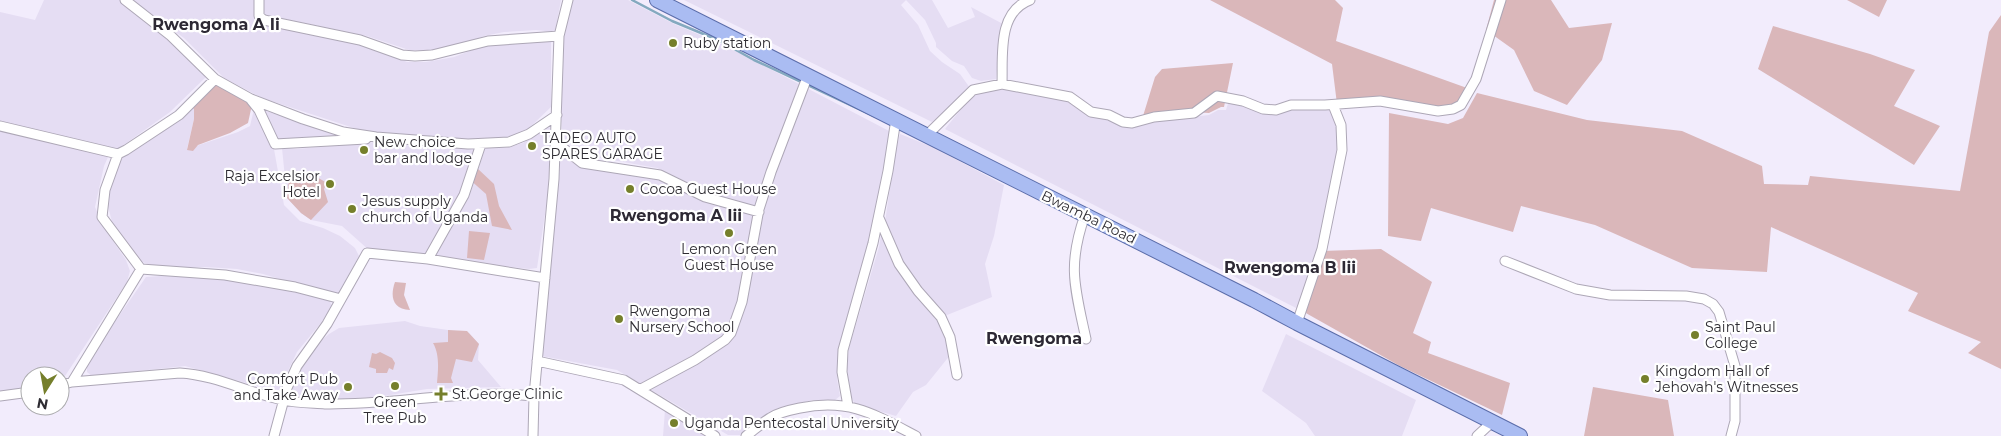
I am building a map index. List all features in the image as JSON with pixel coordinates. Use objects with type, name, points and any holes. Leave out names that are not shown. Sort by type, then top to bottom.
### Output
[{"type":"main road","name":"Bwamba Road","points":[[657,0],[1268,307],[1487,429],[1520,436]]},
{"type":"street","points":[[125,0],[172,36],[215,79],[251,100],[343,132],[376,137],[468,144],[509,142],[529,134],[557,115]]},
{"type":"street","points":[[259,0],[258,16],[264,20],[360,40],[402,55],[432,55],[488,41],[559,36]]},
{"type":"street","points":[[533,436],[534,396],[554,179],[559,36],[568,0]]},
{"type":"street","points":[[1002,84],[1002,44],[1008,21],[1011,13],[1021,3],[1030,0]]},
{"type":"street","points":[[926,136],[974,90],[1002,84],[1070,97],[1091,112],[1109,115],[1124,122],[1132,123],[1154,117],[1194,114],[1217,96],[1244,101],[1263,109],[1276,110],[1291,105],[1380,102],[1438,111],[1453,109],[1460,105],[1476,79],[1501,0]]},
{"type":"street","points":[[642,389],[695,360],[728,336],[742,302],[759,212],[771,172],[808,75]]},
{"type":"street","points":[[0,126],[118,154],[179,115],[215,79]]},
{"type":"street","points":[[251,100],[259,110],[275,144],[349,141],[376,137]]},
{"type":"street","points":[[1297,323],[1322,249],[1342,150],[1340,125],[1334,105]]},
{"type":"street","points":[[848,406],[842,372],[843,350],[871,254],[896,119]]},
{"type":"street","points":[[556,136],[562,147],[582,163],[660,176],[705,197],[759,212]]},
{"type":"street","points":[[428,260],[464,195],[481,144]]},
{"type":"street","points":[[118,154],[105,190],[102,217],[141,269],[225,275],[295,287],[341,299]]},
{"type":"street","points":[[1085,215],[1076,243],[1073,273],[1086,339]]},
{"type":"street","points":[[879,218],[899,264],[918,291],[941,317],[950,337],[957,375]]},
{"type":"street","points":[[274,436],[287,388],[297,366],[327,324],[367,253],[428,260],[545,278]]},
{"type":"street","points":[[1504,261],[1584,291],[1610,295],[1686,296],[1704,299],[1713,304],[1719,312],[1736,366],[1735,421],[1731,436]]},
{"type":"street","points":[[72,382],[141,269]]},
{"type":"street","points":[[537,361],[616,377],[642,389],[715,436]]},
{"type":"street","points":[[72,382],[190,374],[284,401],[324,404],[456,394],[534,396]]},
{"type":"street","points":[[0,396],[20,393]]},
{"type":"street","points":[[746,436],[778,414],[815,405],[848,406],[877,416],[916,436]]},
{"type":"street","points":[[1477,436],[1487,429]]},
{"type":"shaded area","points":[[44,0],[123,0],[171,37],[206,77],[170,112],[118,149],[0,123],[0,12],[35,20]]},
{"type":"shaded area","points":[[130,0],[257,0],[255,21],[364,44],[407,62],[426,62],[454,57],[480,47],[535,40],[551,41],[551,107],[526,131],[505,138],[471,139],[363,131],[262,98],[224,78],[184,38]]},
{"type":"shaded area","points":[[263,0],[561,0],[555,32],[536,30],[504,32],[484,36],[452,48],[428,51],[409,50],[367,36],[260,14]]},
{"type":"shaded area","points":[[572,0],[628,0],[674,24],[726,46],[891,132],[870,247],[840,344],[837,379],[840,396],[835,400],[812,400],[772,411],[741,435],[728,435],[617,370],[536,355],[547,296],[560,169],[560,144],[568,146],[583,157],[612,164],[639,166],[678,180],[702,193],[755,210],[713,195],[657,168],[589,156],[565,139],[562,129],[561,47]]},
{"type":"shaded area","points":[[684,0],[906,0],[901,5],[918,25],[930,51],[960,74],[970,88],[968,92],[932,122]]},
{"type":"shaded area","points":[[906,0],[932,0],[948,28],[975,17],[971,7],[1003,24],[996,79],[981,81],[972,78],[964,66],[952,61],[936,47],[936,43],[925,20]]},
{"type":"shaded area","points":[[1210,0],[1335,0],[1343,8],[1336,41],[1467,88],[1455,109],[1337,104],[1332,64]]},
{"type":"shaded area","points":[[1494,0],[1551,0],[1569,28],[1612,23],[1602,60],[1567,105],[1534,91],[1514,50],[1486,30]]},
{"type":"shaded area","points":[[1847,0],[1887,0],[1879,17]]},
{"type":"shaded area","points":[[2001,15],[2001,369],[1968,353],[1981,342],[1908,311],[1918,293],[1771,227],[1767,272],[1692,268],[1595,225],[1521,206],[1513,232],[1431,208],[1421,241],[1388,236],[1389,113],[1448,124],[1463,118],[1477,93],[1587,120],[1682,131],[1762,166],[1764,184],[1808,185],[1810,176],[1960,191],[1989,32]]},
{"type":"shaded area","points":[[1773,26],[1870,54],[1915,70],[1894,106],[1940,126],[1914,165],[1758,69]]},
{"type":"shaded area","points":[[1233,63],[1224,107],[1209,113],[1174,111],[1143,116],[1155,77],[1162,69]]},
{"type":"shaded area","points":[[211,77],[253,100],[248,123],[230,133],[198,145],[193,151],[187,150],[194,119],[194,109],[185,102]]},
{"type":"shaded area","points":[[999,87],[1069,100],[1123,125],[1209,115],[1218,110],[1226,110],[1230,97],[1269,108],[1334,107],[1342,150],[1304,312],[945,129],[975,92]]},
{"type":"shaded area","points":[[189,105],[194,109],[194,119],[187,149],[238,132],[250,126],[255,105],[272,138],[284,205],[300,221],[323,228],[340,236],[355,248],[359,256],[337,296],[263,274],[237,269],[157,267],[142,262],[129,248],[112,222],[108,206],[112,170],[122,154]]},
{"type":"shaded area","points":[[263,110],[339,134],[350,135],[297,141],[277,139]]},
{"type":"shaded area","points":[[549,126],[551,133],[548,194],[537,268],[529,269],[370,251],[342,226],[311,220],[301,213],[287,198],[282,148],[297,149],[377,142],[448,149],[506,148],[523,143]]},
{"type":"shaded area","points":[[0,129],[109,155],[104,166],[95,207],[103,226],[126,260],[130,271],[127,282],[70,368],[70,366],[20,366],[20,389],[0,392]]},
{"type":"shaded area","points":[[900,134],[935,148],[1004,185],[994,236],[985,264],[992,297],[942,317],[955,349],[926,385],[913,392],[896,416],[855,404],[850,395],[847,368],[849,348],[879,247],[882,228],[903,263],[885,222],[895,153]]},
{"type":"shaded area","points":[[477,168],[494,184],[499,206],[512,230],[492,226],[486,194],[468,178]]},
{"type":"shaded area","points":[[310,173],[327,183],[324,189],[328,202],[311,220],[301,213],[287,198],[289,179],[302,184]]},
{"type":"shaded area","points":[[469,231],[490,233],[484,260],[467,258]]},
{"type":"shaded area","points":[[1381,249],[1432,282],[1413,333],[1431,342],[1428,353],[1510,383],[1502,415],[1400,366],[1304,312],[1322,251]]},
{"type":"shaded area","points":[[196,276],[238,280],[329,299],[332,306],[297,352],[278,392],[185,366],[92,376],[87,372],[87,362],[146,277]]},
{"type":"shaded area","points":[[395,282],[406,283],[404,295],[410,310],[399,307],[394,301]]},
{"type":"shaded area","points":[[405,321],[420,326],[469,333],[479,344],[478,360],[501,387],[427,389],[384,396],[344,399],[315,398],[289,394],[298,368],[317,344],[329,334],[339,328]]},
{"type":"shaded area","points":[[448,330],[467,331],[479,344],[472,362],[456,359],[451,378],[453,383],[437,383],[438,358],[433,343],[448,342]]},
{"type":"shaded area","points":[[1286,334],[1416,400],[1402,436],[1315,436],[1306,423],[1262,391]]},
{"type":"shaded area","points":[[380,352],[392,358],[395,363],[393,370],[389,368],[387,373],[376,373],[376,369],[369,367],[372,353]]},
{"type":"shaded area","points":[[1593,387],[1668,400],[1674,436],[1584,436]]},
{"type":"shaded area","name":"Uganda Pentecostal University","points":[[665,410],[704,436],[663,436]]},
{"type":"waterway","points":[[632,0],[672,21],[718,40],[754,60],[874,116]]},
{"type":"place","name":"Ruby station","points":[[673,43]]},
{"type":"place","name":"TADEO AUTO SPARES GARAGE","points":[[532,146]]},
{"type":"place","name":"New choice bar and lodge","points":[[364,150]]},
{"type":"place","name":"Raja Excelsior Hotel","points":[[330,184]]},
{"type":"place","name":"Cocoa Guest House","points":[[630,189]]},
{"type":"place","name":"Jesus supply church of Uganda","points":[[352,209]]},
{"type":"place","name":"Lemon Green Guest House","points":[[729,233]]},
{"type":"place","name":"Rwengoma Nursery School","points":[[619,319]]},
{"type":"place","name":"Saint Paul College","points":[[1695,335]]},
{"type":"place","name":"Kingdom Hall of Jehovah's Witnesses","points":[[1645,379]]},
{"type":"place","name":"Green Tree Pub","points":[[395,386]]},
{"type":"place","name":"Comfort Pub and Take Away","points":[[348,387]]},
{"type":"place","name":"St.George Clinic","points":[[441,394]]},
{"type":"place","name":"Uganda Pentecostal University","points":[[674,423]]},
{"type":"district","name":"Rwengoma A Ii","points":[[216,24]]},
{"type":"district","name":"Rwengoma A Iii","points":[[676,215]]},
{"type":"district","name":"Rwengoma B Iii","points":[[1290,267]]},
{"type":"district","name":"Rwengoma","points":[[1034,338]]}]
